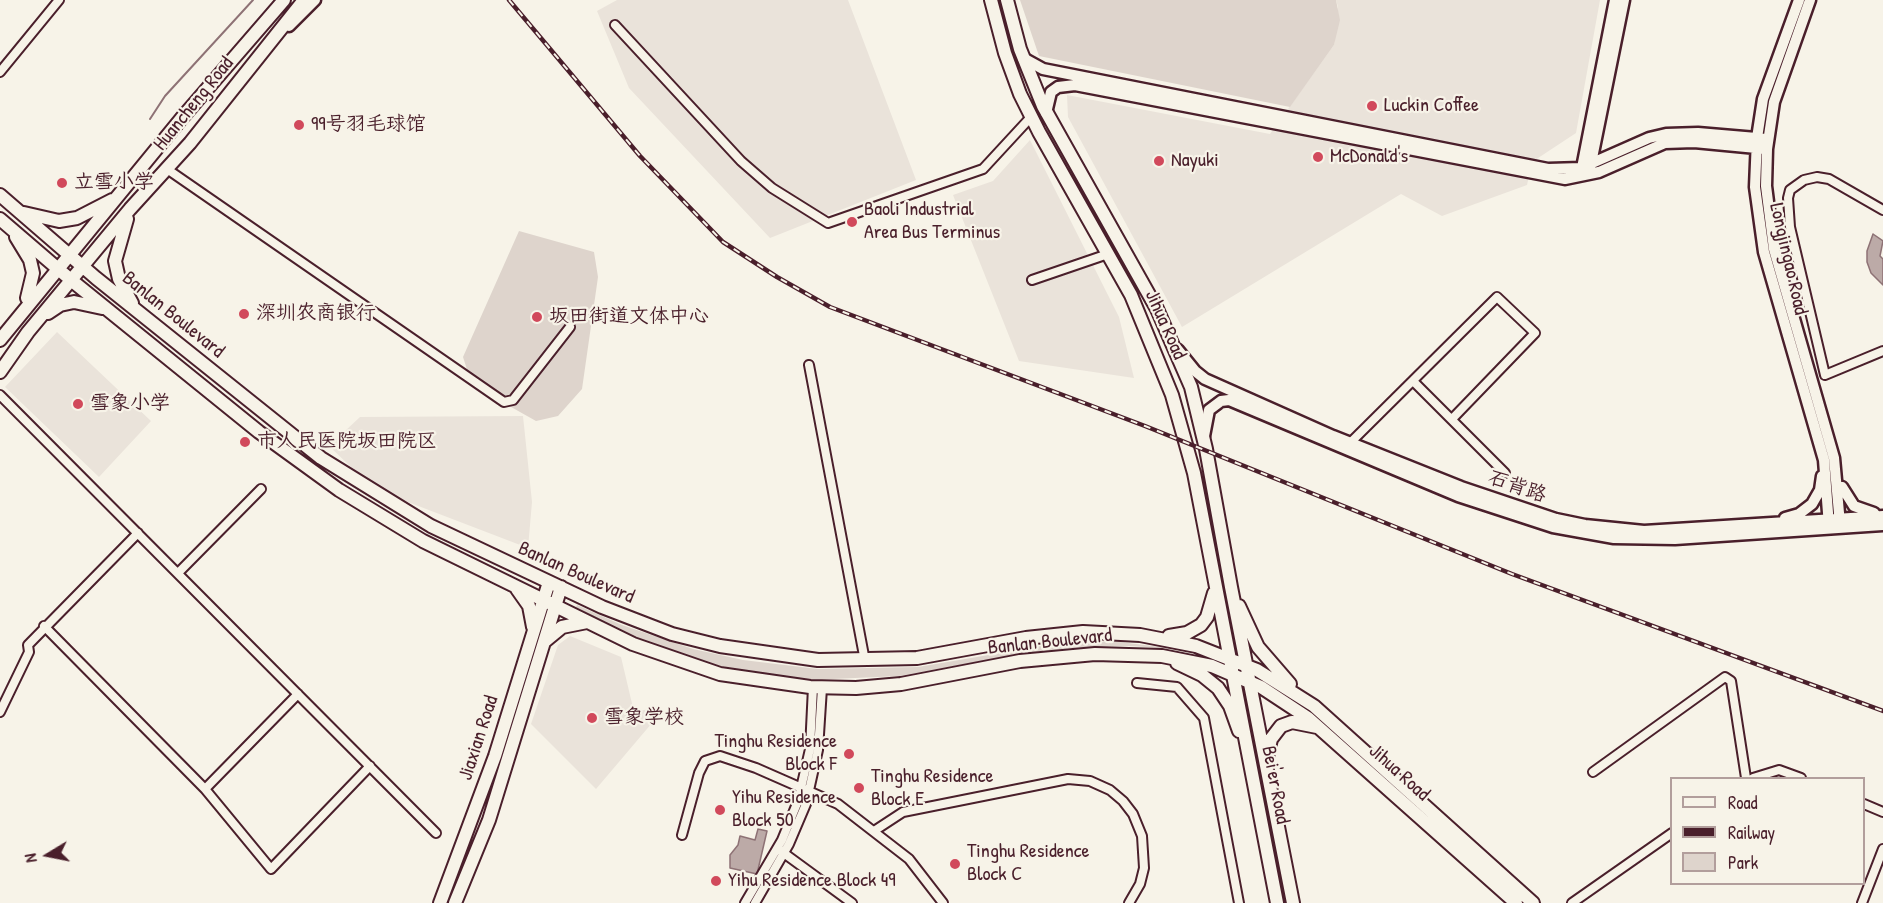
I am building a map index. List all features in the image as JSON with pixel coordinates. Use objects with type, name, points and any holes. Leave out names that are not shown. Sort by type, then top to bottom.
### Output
[{"type":"main road","name":"Huancheng Road","points":[[0,340],[181,119],[284,0]]},
{"type":"main road","name":"Huancheng Road","points":[[0,372],[35,323],[166,169],[304,0]]},
{"type":"main road","points":[[261,54],[315,0]]},
{"type":"main road","name":"Jihua Road","points":[[992,0],[1005,53],[1031,117],[1108,254],[1142,320],[1172,395],[1194,473],[1215,590],[1234,674],[1286,702],[1319,727],[1516,903]]},
{"type":"main road","name":"Jihua Road","points":[[1007,0],[1023,58],[1046,113],[1157,309],[1191,387],[1204,436],[1249,681]]},
{"type":"main road","points":[[1586,171],[1615,0]]},
{"type":"main road","points":[[1586,171],[1624,0]]},
{"type":"main road","name":"Longjingao Road","points":[[1799,0],[1769,78],[1756,208],[1764,252],[1824,460],[1834,523]]},
{"type":"main road","name":"Longjingao Road","points":[[1810,0],[1779,81],[1762,143],[1767,207],[1774,249],[1831,442],[1837,475],[1834,523]]},
{"type":"main road","points":[[1023,58],[1043,69],[1548,169],[1586,171]]},
{"type":"main road","points":[[1046,113],[1051,92],[1066,84],[1075,85],[1547,177],[1586,171],[1650,138],[1666,134],[1698,134],[1762,143]]},
{"type":"main road","name":"Banlan Boulevard","points":[[0,195],[83,267],[270,419],[348,476],[431,526],[561,588],[648,626],[720,646],[793,658],[865,661],[942,655],[1026,638],[1064,633],[1102,632],[1159,637],[1196,646],[1232,659],[1300,696]]},
{"type":"main road","points":[[21,212],[59,220],[77,218],[121,195]]},
{"type":"main road","points":[[130,209],[116,249],[115,261],[119,279],[136,309]]},
{"type":"main road","name":"Banlan Boulevard","points":[[0,219],[71,280],[259,432],[339,490],[423,541],[644,649],[697,668],[753,681],[818,687],[901,684],[1053,657],[1112,654],[1162,656],[1196,662],[1234,674]]},
{"type":"main road","points":[[12,230],[30,260],[33,273],[33,283],[20,313]]},
{"type":"main road","points":[[35,323],[60,305],[74,302],[112,312]]},
{"type":"main road","name":"石背路","points":[[1175,348],[1205,379],[1350,443],[1461,488],[1527,510],[1585,525],[1644,531],[1766,524],[1883,525]]},
{"type":"main road","name":"石背路","points":[[1204,436],[1209,410],[1221,401],[1228,400],[1458,496],[1544,525],[1583,534],[1644,539],[1834,523],[1883,515]]},
{"type":"main road","points":[[1766,524],[1799,514],[1812,504],[1820,490],[1824,460]]},
{"type":"main road","points":[[1837,475],[1845,496],[1854,506],[1862,511],[1883,515]]},
{"type":"main road","name":"Jiaxian Road","points":[[440,903],[495,756],[549,582]]},
{"type":"main road","points":[[512,584],[529,606],[532,634]]},
{"type":"main road","points":[[1231,587],[1258,647],[1300,696]]},
{"type":"main road","name":"Jiaxian Road","points":[[455,903],[489,820],[561,588]]},
{"type":"main road","points":[[1159,637],[1187,633],[1201,626],[1209,612],[1215,590]]},
{"type":"main road","points":[[542,644],[562,627],[588,622]]},
{"type":"main road","points":[[1162,656],[1202,675],[1218,688],[1230,706],[1251,766]]},
{"type":"main road","name":"Bei'er Road","points":[[1234,674],[1277,902]]},
{"type":"main road","name":"Bei'er Road","points":[[1249,681],[1293,903]]},
{"type":"main road","name":"Jihua Road","points":[[1300,696],[1533,903]]},
{"type":"main road","points":[[1266,765],[1271,739],[1281,726],[1292,722],[1319,727]]},
{"type":"street","points":[[0,72],[59,0]]},
{"type":"street","points":[[615,25],[741,161],[772,188],[828,223],[983,169],[1031,117]]},
{"type":"street","points":[[166,169],[504,402],[513,400],[570,327]]},
{"type":"street","points":[[1883,210],[1839,184],[1817,177],[1804,180],[1790,190],[1788,198],[1790,227],[1825,375],[1883,351]]},
{"type":"street","points":[[1032,280],[1108,254]]},
{"type":"street","points":[[1350,443],[1414,382],[1497,297],[1535,333],[1452,419]]},
{"type":"street","points":[[809,365],[865,661]]},
{"type":"street","points":[[1414,382],[1505,473]]},
{"type":"street","points":[[0,395],[436,833]]},
{"type":"street","points":[[178,573],[261,489]]},
{"type":"street","points":[[0,712],[29,652],[28,645],[138,532]]},
{"type":"street","points":[[44,627],[205,789],[271,869],[370,766]]},
{"type":"street","points":[[1593,772],[1725,677],[1731,681],[1746,777]]},
{"type":"street","points":[[1137,682],[1177,687],[1204,718],[1239,903]]},
{"type":"street","points":[[755,903],[781,851],[806,790],[818,687]]},
{"type":"street","points":[[205,789],[298,694]]},
{"type":"street","points":[[682,835],[699,773],[705,761],[720,756],[838,804],[909,859],[943,903]]},
{"type":"street","points":[[1756,777],[1779,770],[1798,777]]},
{"type":"street","points":[[874,831],[903,812],[1068,779],[1090,781],[1110,790],[1123,801],[1140,828],[1145,852],[1144,868],[1140,884],[1129,903]]},
{"type":"street","points":[[1865,805],[1883,812]]},
{"type":"street","points":[[1572,903],[1670,834]]},
{"type":"street","points":[[1862,903],[1883,849]]},
{"type":"street","points":[[745,903],[781,851]]},
{"type":"street","points":[[781,851],[852,903]]},
{"type":"shaded area","points":[[617,0],[848,0],[916,180],[770,238],[629,88],[597,11]]},
{"type":"shaded area","points":[[1336,0],[1600,0],[1576,133],[1532,162],[1527,185],[1442,216],[1401,194],[1182,327],[1068,117],[1067,95],[1270,134],[1334,45],[1338,7]]},
{"type":"shaded area","points":[[1030,140],[1119,317],[1134,378],[1019,361],[953,195],[993,181]]},
{"type":"shaded area","points":[[1873,234],[1883,241],[1880,256],[1883,259],[1883,285],[1871,273],[1867,262],[1867,251]]},
{"type":"shaded area","name":"雪象小学","points":[[57,332],[151,421],[99,477],[5,387]]},
{"type":"shaded area","points":[[523,416],[532,502],[528,548],[374,489],[329,446],[360,417]]},
{"type":"shaded area","name":"雪象学校","points":[[570,636],[621,657],[634,712],[649,709],[652,723],[596,789],[531,724],[558,645]]},
{"type":"shaded area","points":[[758,829],[767,831],[757,874],[730,868],[730,855],[738,845],[740,836],[755,840]]},
{"type":"green space","points":[[1020,0],[1336,0],[1340,20],[1334,45],[1290,107],[1039,56]]},
{"type":"green space","name":"坂田街道文体中心","points":[[519,231],[594,252],[598,277],[582,389],[558,416],[536,421],[472,385],[463,357]]},
{"type":"green space","points":[[577,605],[622,625],[693,649],[743,660],[818,669],[918,667],[1065,642],[1120,642],[1176,649],[1129,646],[1070,648],[1019,654],[900,676],[810,680],[743,671],[700,661],[636,638],[576,607]]},
{"type":"waterway","points":[[150,119],[165,96],[253,0]]},
{"type":"railway","points":[[509,0],[640,156],[723,242],[777,277],[830,307],[1145,426],[1512,574],[1883,711]]},
{"type":"place","name":"Luckin Coffee","points":[[1372,106]]},
{"type":"place","name":"99号羽毛球馆","points":[[299,125]]},
{"type":"place","name":"McDonald's","points":[[1318,157]]},
{"type":"place","name":"Nayuki","points":[[1159,161]]},
{"type":"place","name":"立雪小学","points":[[62,183]]},
{"type":"place","name":"Baoli Industrial Area Bus Terminus","points":[[852,222]]},
{"type":"place","name":"深圳农商银行","points":[[244,314]]},
{"type":"place","name":"坂田街道文体中心","points":[[537,317]]},
{"type":"place","name":"雪象小学","points":[[78,404]]},
{"type":"place","name":"市人民医院坂田院区","points":[[245,442]]},
{"type":"place","name":"雪象学校","points":[[592,718]]},
{"type":"place","name":"Tinghu Residence Block F","points":[[849,754]]},
{"type":"place","name":"Tinghu Residence Block E","points":[[859,788]]},
{"type":"place","name":"Yihu Residence Block 50","points":[[720,810]]},
{"type":"place","name":"Tinghu Residence Block C","points":[[955,864]]},
{"type":"place","name":"Yihu Residence Block 49","points":[[716,881]]}]
